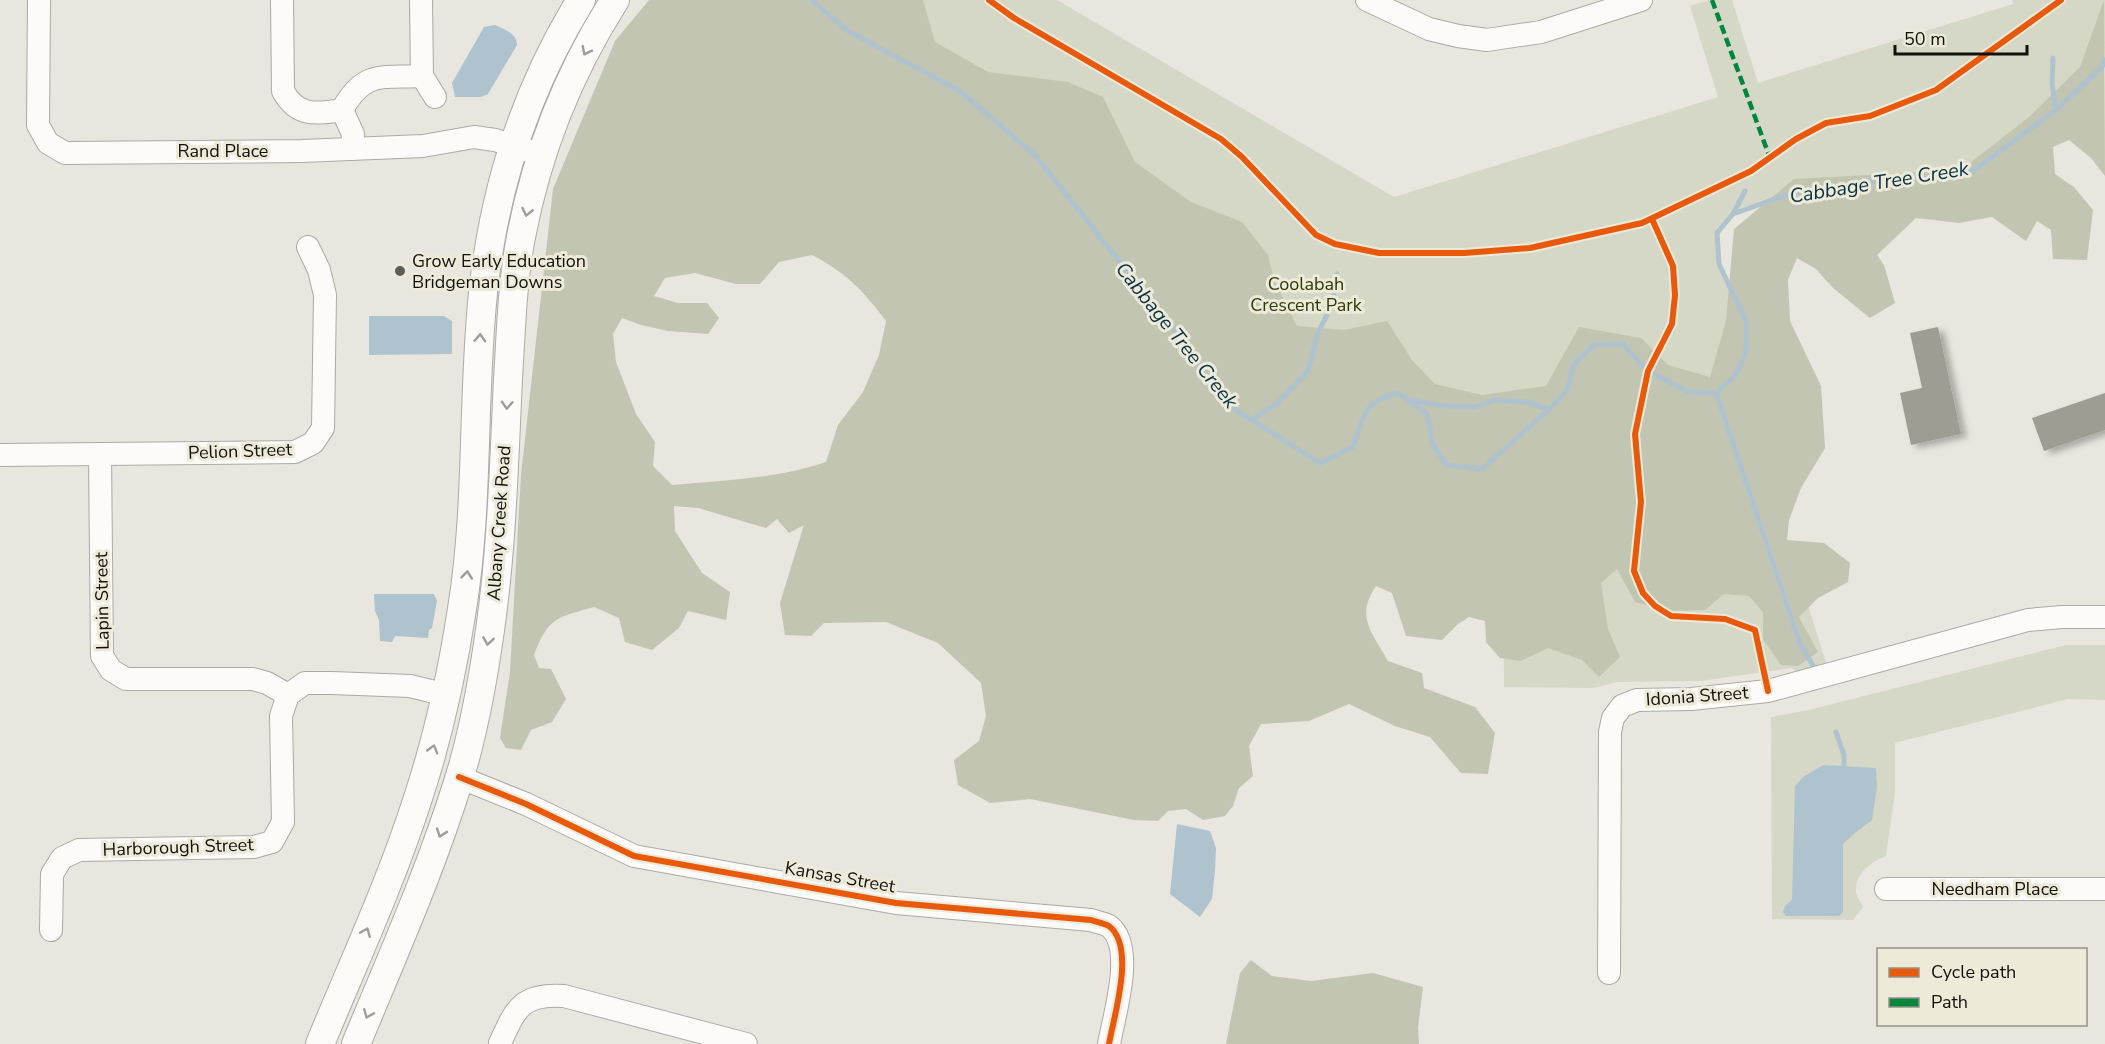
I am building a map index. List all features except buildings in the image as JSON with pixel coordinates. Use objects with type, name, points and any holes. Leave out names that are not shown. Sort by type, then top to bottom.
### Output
[{"type":"main road","name":"Albany Creek Road","points":[[320,1044],[406,833],[447,695],[468,567],[481,317],[486,265],[499,198],[513,146],[548,58],[580,0]]},
{"type":"main road","name":"Albany Creek Road","points":[[356,1044],[427,869],[459,777],[476,712],[490,630],[498,548],[516,268],[527,208],[542,155],[565,93],[592,38],[615,0]]},
{"type":"street","name":"Rand Place","points":[[39,0],[38,125],[48,143],[65,153],[352,149],[423,146],[474,137],[495,140],[542,155]]},
{"type":"street","points":[[282,0],[283,91],[288,100],[304,112],[326,113],[342,110]]},
{"type":"street","points":[[421,0],[422,75],[435,97]]},
{"type":"street","points":[[1367,0],[1429,29],[1487,40],[1541,32],[1641,0]]},
{"type":"street","points":[[342,110],[350,95],[367,80],[422,75]]},
{"type":"street","points":[[342,110],[352,134],[352,149]]},
{"type":"street","name":"Pelion Street","points":[[0,455],[295,452],[313,443],[322,428],[325,295],[319,270],[308,247]]},
{"type":"street","name":"Lapin Street","points":[[100,455],[102,656],[111,670],[126,679],[253,679],[267,682],[288,695]]},
{"type":"street","name":"Idonia Street","points":[[1609,973],[1610,732],[1613,718],[1622,706],[1637,700],[1691,699],[1768,691],[2028,620],[2105,617]]},
{"type":"street","points":[[288,695],[305,683],[410,686],[447,695]]},
{"type":"street","name":"Harborough Street","points":[[51,930],[52,874],[62,858],[79,850],[254,847],[272,842],[284,822],[281,716],[288,695]]},
{"type":"street","name":"Kansas Street","points":[[459,777],[526,804],[634,856],[896,903],[1091,920],[1108,925],[1120,940],[1123,968],[1109,1044]]},
{"type":"street","name":"Needham Place","points":[[1886,889],[2105,889]]},
{"type":"street","points":[[500,1043],[512,1017],[519,1008],[529,1000],[545,995],[564,996],[747,1044]]},
{"type":"green space","points":[[649,0],[923,0],[935,42],[988,72],[1068,82],[1103,97],[1135,162],[1191,202],[1242,222],[1268,255],[1274,280],[1297,326],[1344,330],[1387,321],[1412,360],[1435,384],[1482,395],[1546,386],[1579,327],[1641,338],[1668,365],[1710,377],[1726,321],[1734,229],[1794,179],[1961,170],[2029,117],[2080,67],[2104,0],[2105,176],[2091,158],[2069,140],[2053,147],[2055,174],[2074,187],[2093,210],[2087,260],[2053,259],[2051,230],[2037,221],[2026,241],[1992,217],[1959,223],[1916,218],[1877,255],[1884,265],[1895,303],[1870,318],[1833,288],[1816,269],[1797,258],[1788,280],[1790,321],[1821,386],[1825,448],[1801,488],[1789,520],[1787,540],[1824,543],[1850,563],[1848,582],[1818,598],[1799,617],[1818,652],[1798,666],[1781,665],[1763,639],[1763,612],[1749,596],[1724,594],[1705,610],[1671,611],[1635,602],[1617,569],[1601,583],[1608,629],[1620,657],[1599,677],[1582,660],[1548,648],[1521,661],[1500,658],[1486,642],[1485,621],[1469,617],[1458,624],[1442,640],[1406,636],[1392,593],[1376,586],[1370,597],[1366,616],[1372,633],[1388,661],[1422,673],[1424,688],[1475,707],[1495,733],[1488,774],[1461,773],[1430,737],[1395,726],[1349,704],[1309,721],[1261,724],[1249,746],[1253,776],[1239,788],[1233,806],[1225,816],[1203,820],[1186,809],[1168,811],[1158,821],[1134,820],[1030,799],[990,803],[958,785],[954,760],[979,741],[986,716],[981,683],[938,643],[886,622],[824,623],[811,636],[785,635],[780,603],[804,525],[789,533],[777,519],[766,528],[698,508],[674,506],[675,531],[702,573],[730,592],[726,620],[688,611],[679,628],[652,650],[625,642],[619,618],[594,607],[556,620],[544,633],[534,655],[539,668],[551,669],[566,699],[552,722],[531,730],[521,750],[506,748],[500,738],[510,672],[521,475],[553,189],[615,41]],"holes":[[[812,255],[853,283],[886,321],[879,355],[863,392],[838,425],[826,462],[769,475],[672,485],[653,466],[655,442],[636,414],[616,362],[613,334],[622,318],[668,331],[708,334],[719,318],[707,303],[678,303],[654,296],[665,278],[695,273],[736,284],[760,284],[779,262]]]},
{"type":"green space","name":"Coolabah Crescent Park","points":[[812,0],[1057,0],[1394,197],[1718,97],[1690,6],[1709,0],[1732,0],[1758,83],[2013,4],[2012,0],[2105,0],[2105,60],[1973,171],[1792,193],[1733,214],[1717,233],[1719,264],[1747,323],[1736,375],[1827,666],[1803,674],[1792,668],[1701,681],[1618,682],[1593,688],[1504,687],[1503,452],[1381,397]]},
{"type":"green space","points":[[2066,645],[2105,645],[2105,700],[2068,699],[1895,743],[1895,793],[1886,856],[1869,865],[1858,880],[1856,893],[1863,907],[1853,920],[1772,919],[1771,717],[1809,710]]},
{"type":"green space","points":[[1251,960],[1272,976],[1311,981],[1373,973],[1423,987],[1418,1027],[1419,1044],[1226,1044],[1240,973]]},
{"type":"water","points":[[495,25],[513,35],[517,45],[488,94],[481,97],[455,97],[452,83],[484,27]]},
{"type":"water","points":[[369,316],[444,316],[452,321],[452,354],[369,355]]},
{"type":"water","points":[[374,594],[434,594],[437,601],[428,638],[395,636],[392,642],[380,641]]},
{"type":"water","points":[[1823,765],[1876,768],[1877,787],[1872,820],[1843,844],[1843,912],[1839,916],[1786,916],[1783,912],[1785,906],[1792,900],[1795,786],[1803,777]]},
{"type":"water","points":[[1177,824],[1210,831],[1216,848],[1212,899],[1200,917],[1170,894]]},
{"type":"waterway","name":"Cabbage Tree Creek","points":[[812,0],[848,31],[960,91],[1034,154],[1167,321],[1231,407],[1320,463],[1353,447],[1366,411],[1377,401],[1398,393],[1427,414],[1433,445],[1447,465],[1482,469],[1556,403],[1568,389],[1574,364],[1594,345],[1623,344],[1648,371],[1689,392],[1716,393],[1736,375],[1746,351],[1747,323],[1719,264],[1717,233],[1733,214],[1792,193],[1899,178],[1942,178],[1973,171],[2056,110],[2102,67],[2105,60]]},
{"type":"waterway","points":[[2053,58],[2052,84],[2056,110]]},
{"type":"waterway","points":[[1733,214],[1745,191]]},
{"type":"waterway","points":[[1251,420],[1278,403],[1308,371],[1318,333],[1332,305],[1337,274]]},
{"type":"waterway","points":[[1716,393],[1800,644],[1815,669]]},
{"type":"waterway","points":[[1409,400],[1444,406],[1475,407],[1496,400],[1526,402],[1549,409]]},
{"type":"waterway","points":[[1836,732],[1844,755],[1844,766]]},
{"type":"marked path","points":[[1712,0],[1770,158]]},
{"type":"cycle path","points":[[989,0],[1014,18],[1221,139],[1242,157],[1316,235],[1335,244],[1379,253],[1464,253],[1530,248],[1642,223],[1751,171],[1796,139],[1826,123],[1870,116],[1936,90],[2061,0]]},
{"type":"cycle path","points":[[1652,219],[1673,266],[1675,295],[1672,324],[1648,371],[1635,434],[1641,502],[1634,571],[1643,593],[1655,606],[1671,616],[1725,619],[1755,630],[1768,691]]},
{"type":"cycle path","points":[[459,777],[526,804],[634,856],[896,903],[1091,920],[1107,925],[1117,936],[1122,965],[1109,1044]]},
{"type":"place","name":"Grow Early Education Bridgeman Downs","points":[[400,271]]}]
